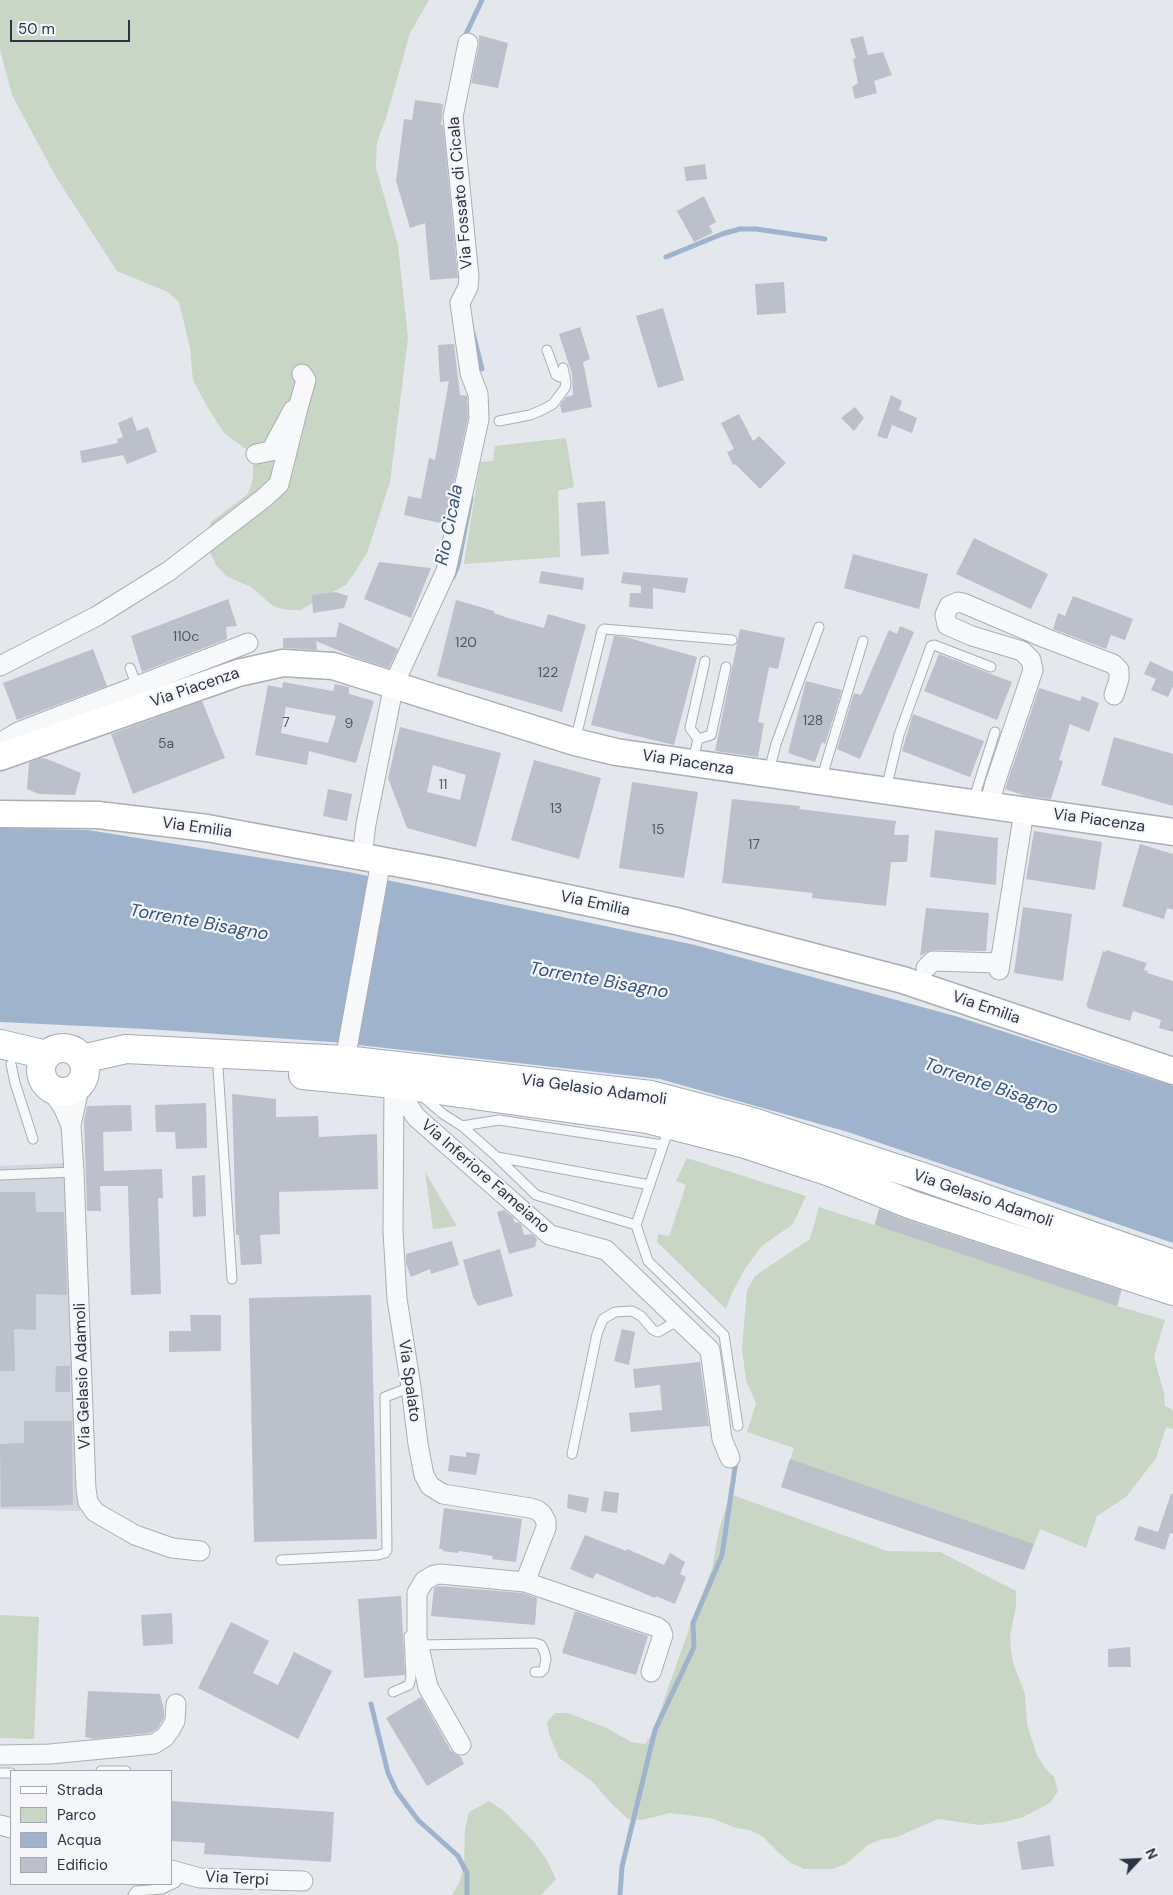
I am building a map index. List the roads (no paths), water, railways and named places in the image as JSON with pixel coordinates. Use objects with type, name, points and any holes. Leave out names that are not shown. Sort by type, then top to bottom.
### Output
[{"type":"main road","name":"Via Piacenza","points":[[0,757],[187,689],[238,673],[282,663],[333,666],[575,742],[616,752],[695,751],[768,774],[1173,832]]},
{"type":"main road","name":"Via Emilia","points":[[0,814],[98,815],[208,828],[374,865],[676,921],[903,980],[1173,1071]]},
{"type":"main road","name":"Via Gelasio Adamoli","points":[[46,1073],[56,1049],[62,1048],[72,1050],[82,1073]]},
{"type":"main road","name":"Via Gelasio Adamoli","points":[[4,1057],[46,1073],[58,1092],[66,1092],[73,1089],[82,1073],[126,1049],[346,1054],[651,1094],[753,1122],[923,1177],[1173,1264]]},
{"type":"main road","name":"Via Gelasio Adamoli","points":[[82,1073],[118,1066],[147,1064],[218,1068],[403,1086],[647,1119],[666,1135],[745,1144],[830,1172],[912,1205],[1173,1291]]},
{"type":"street","name":"Via Fossato di Cicala","points":[[394,684],[446,571],[479,419],[478,394],[470,374],[460,303],[468,287],[469,276],[467,220],[453,117],[468,43]]},
{"type":"street","points":[[0,666],[97,616],[169,571],[264,498],[279,484],[306,380],[302,374]]},
{"type":"street","points":[[256,454],[271,451],[293,410],[298,408]]},
{"type":"street","points":[[980,805],[995,783],[1033,670],[1031,660],[1022,651],[972,636],[947,625],[945,615],[950,606],[958,602],[963,603],[1045,638],[1113,664],[1118,670],[1119,679],[1114,695]]},
{"type":"street","name":"Via Piacenza","points":[[0,743],[18,732],[248,643]]},
{"type":"street","points":[[346,1054],[374,865],[366,824],[394,684]]},
{"type":"street","points":[[926,968],[933,961],[999,966],[1024,811]]},
{"type":"street","name":"Via Gelasio Adamoli","points":[[46,1073],[71,1125]]},
{"type":"street","name":"Via Gelasio Adamoli","points":[[82,1073],[71,1125],[88,1502],[95,1512],[135,1535],[172,1548],[200,1551]]},
{"type":"street","name":"Via Inferiore Fameiano","points":[[403,1086],[416,1117],[550,1235],[606,1250],[710,1350],[722,1439],[730,1458]]},
{"type":"street","name":"Via Spalato","points":[[403,1086],[393,1231],[397,1299],[424,1475],[430,1486],[443,1494],[530,1508],[542,1514],[546,1521],[546,1528],[525,1582]]},
{"type":"street","points":[[461,1745],[428,1686],[417,1638],[417,1593],[420,1586],[429,1577],[434,1575],[525,1582],[657,1626],[663,1635],[651,1672]]},
{"type":"street","points":[[0,1755],[50,1754],[154,1744],[165,1737],[175,1721],[176,1704]]},
{"type":"street","name":"Via Terpi","points":[[177,1871],[200,1878],[303,1882]]},
{"type":"lane","points":[[498,421],[530,415],[542,410],[553,404],[565,388],[564,372],[560,377],[556,375],[547,350]]},
{"type":"lane","points":[[768,774],[776,744],[819,627]]},
{"type":"lane","points":[[575,742],[604,629],[732,640]]},
{"type":"lane","points":[[820,782],[863,641]]},
{"type":"lane","points":[[885,791],[899,735],[931,646],[934,645],[991,667]]},
{"type":"lane","points":[[695,751],[690,728],[706,661]]},
{"type":"lane","points":[[695,751],[711,735],[726,667]]},
{"type":"lane","points":[[130,668],[137,686]]},
{"type":"lane","points":[[980,805],[995,732]]},
{"type":"lane","points":[[4,1057],[15,1083],[33,1139]]},
{"type":"lane","points":[[218,1068],[232,1279]]},
{"type":"lane","points":[[403,1086],[462,1126],[536,1195],[636,1226]]},
{"type":"lane","points":[[462,1126],[499,1120],[666,1135],[636,1226],[648,1261],[724,1335],[738,1426]]},
{"type":"lane","points":[[497,1157],[650,1185]]},
{"type":"lane","points":[[0,1175],[74,1172]]},
{"type":"lane","points":[[572,1454],[597,1334],[602,1319],[615,1312],[632,1311],[641,1316],[653,1330],[658,1332],[679,1320]]},
{"type":"lane","points":[[281,1560],[378,1555],[385,1553],[387,1550],[385,1397],[411,1387]]},
{"type":"lane","points":[[393,1692],[409,1686],[411,1677],[408,1615],[417,1604]]},
{"type":"lane","points":[[419,1645],[535,1643],[541,1645],[546,1659],[541,1672],[535,1672]]},
{"type":"lane","points":[[172,1884],[175,1883],[177,1871]]},
{"type":"lane","points":[[133,1895],[136,1892],[162,1889],[171,1885]]},
{"type":"water","name":"Torrente Bisagno","points":[[0,828],[88,830],[349,872],[695,945],[955,1016],[1173,1086],[1173,1243],[848,1132],[660,1079],[332,1042],[147,1029],[0,1022]]},
{"type":"waterway","name":"Rio Cicala","points":[[466,34],[482,0]]},
{"type":"waterway","points":[[666,257],[722,234],[740,229],[756,229],[825,239]]},
{"type":"waterway","name":"Rio Cicala","points":[[473,333],[482,369]]},
{"type":"waterway","name":"Rio Cicala","points":[[453,577],[458,565],[471,498]]},
{"type":"waterway","points":[[620,1895],[622,1867],[655,1730],[694,1647],[693,1623],[722,1555],[736,1461]]},
{"type":"waterway","points":[[371,1704],[388,1773],[397,1792],[418,1820],[458,1856],[467,1873],[467,1895]]}]
